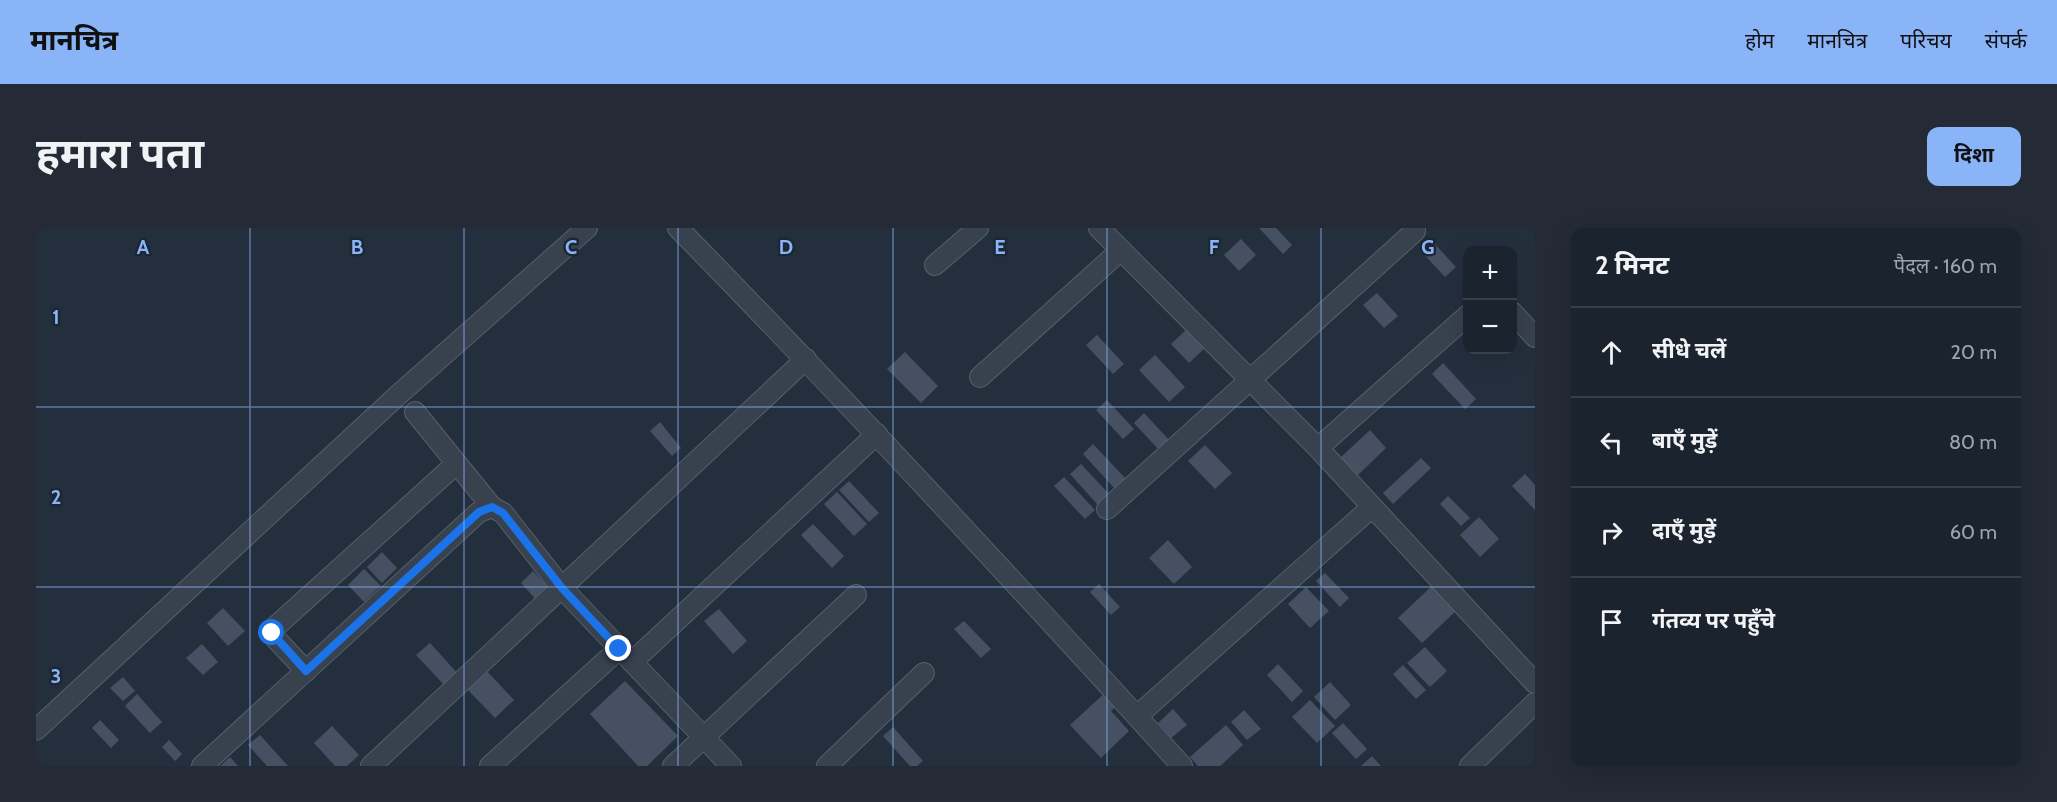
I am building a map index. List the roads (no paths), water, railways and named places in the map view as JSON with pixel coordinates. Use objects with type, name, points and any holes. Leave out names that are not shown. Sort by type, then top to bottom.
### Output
[{"type":"street","points":[[36,730],[397,396],[587,228]]},
{"type":"street","points":[[678,228],[806,359],[1182,766]]},
{"type":"street","points":[[935,265],[978,228]]},
{"type":"street","points":[[1099,228],[1318,448],[1535,683]]},
{"type":"street","points":[[1107,509],[1415,231]]},
{"type":"street","points":[[980,377],[1121,250]]},
{"type":"street","points":[[1517,317],[1535,337]]},
{"type":"street","points":[[1318,448],[1463,319]]},
{"type":"street","points":[[377,764],[806,359]]},
{"type":"street","points":[[416,412],[492,507],[503,513],[562,588],[731,766]]},
{"type":"street","points":[[490,766],[626,656],[877,435]]},
{"type":"street","points":[[306,671],[275,638],[274,628],[456,464]]},
{"type":"street","points":[[202,766],[479,512],[492,507]]},
{"type":"street","points":[[1137,716],[1372,507]]},
{"type":"street","points":[[673,766],[856,595]]},
{"type":"street","points":[[827,766],[924,673]]},
{"type":"street","points":[[1470,766],[1533,710]]}]
